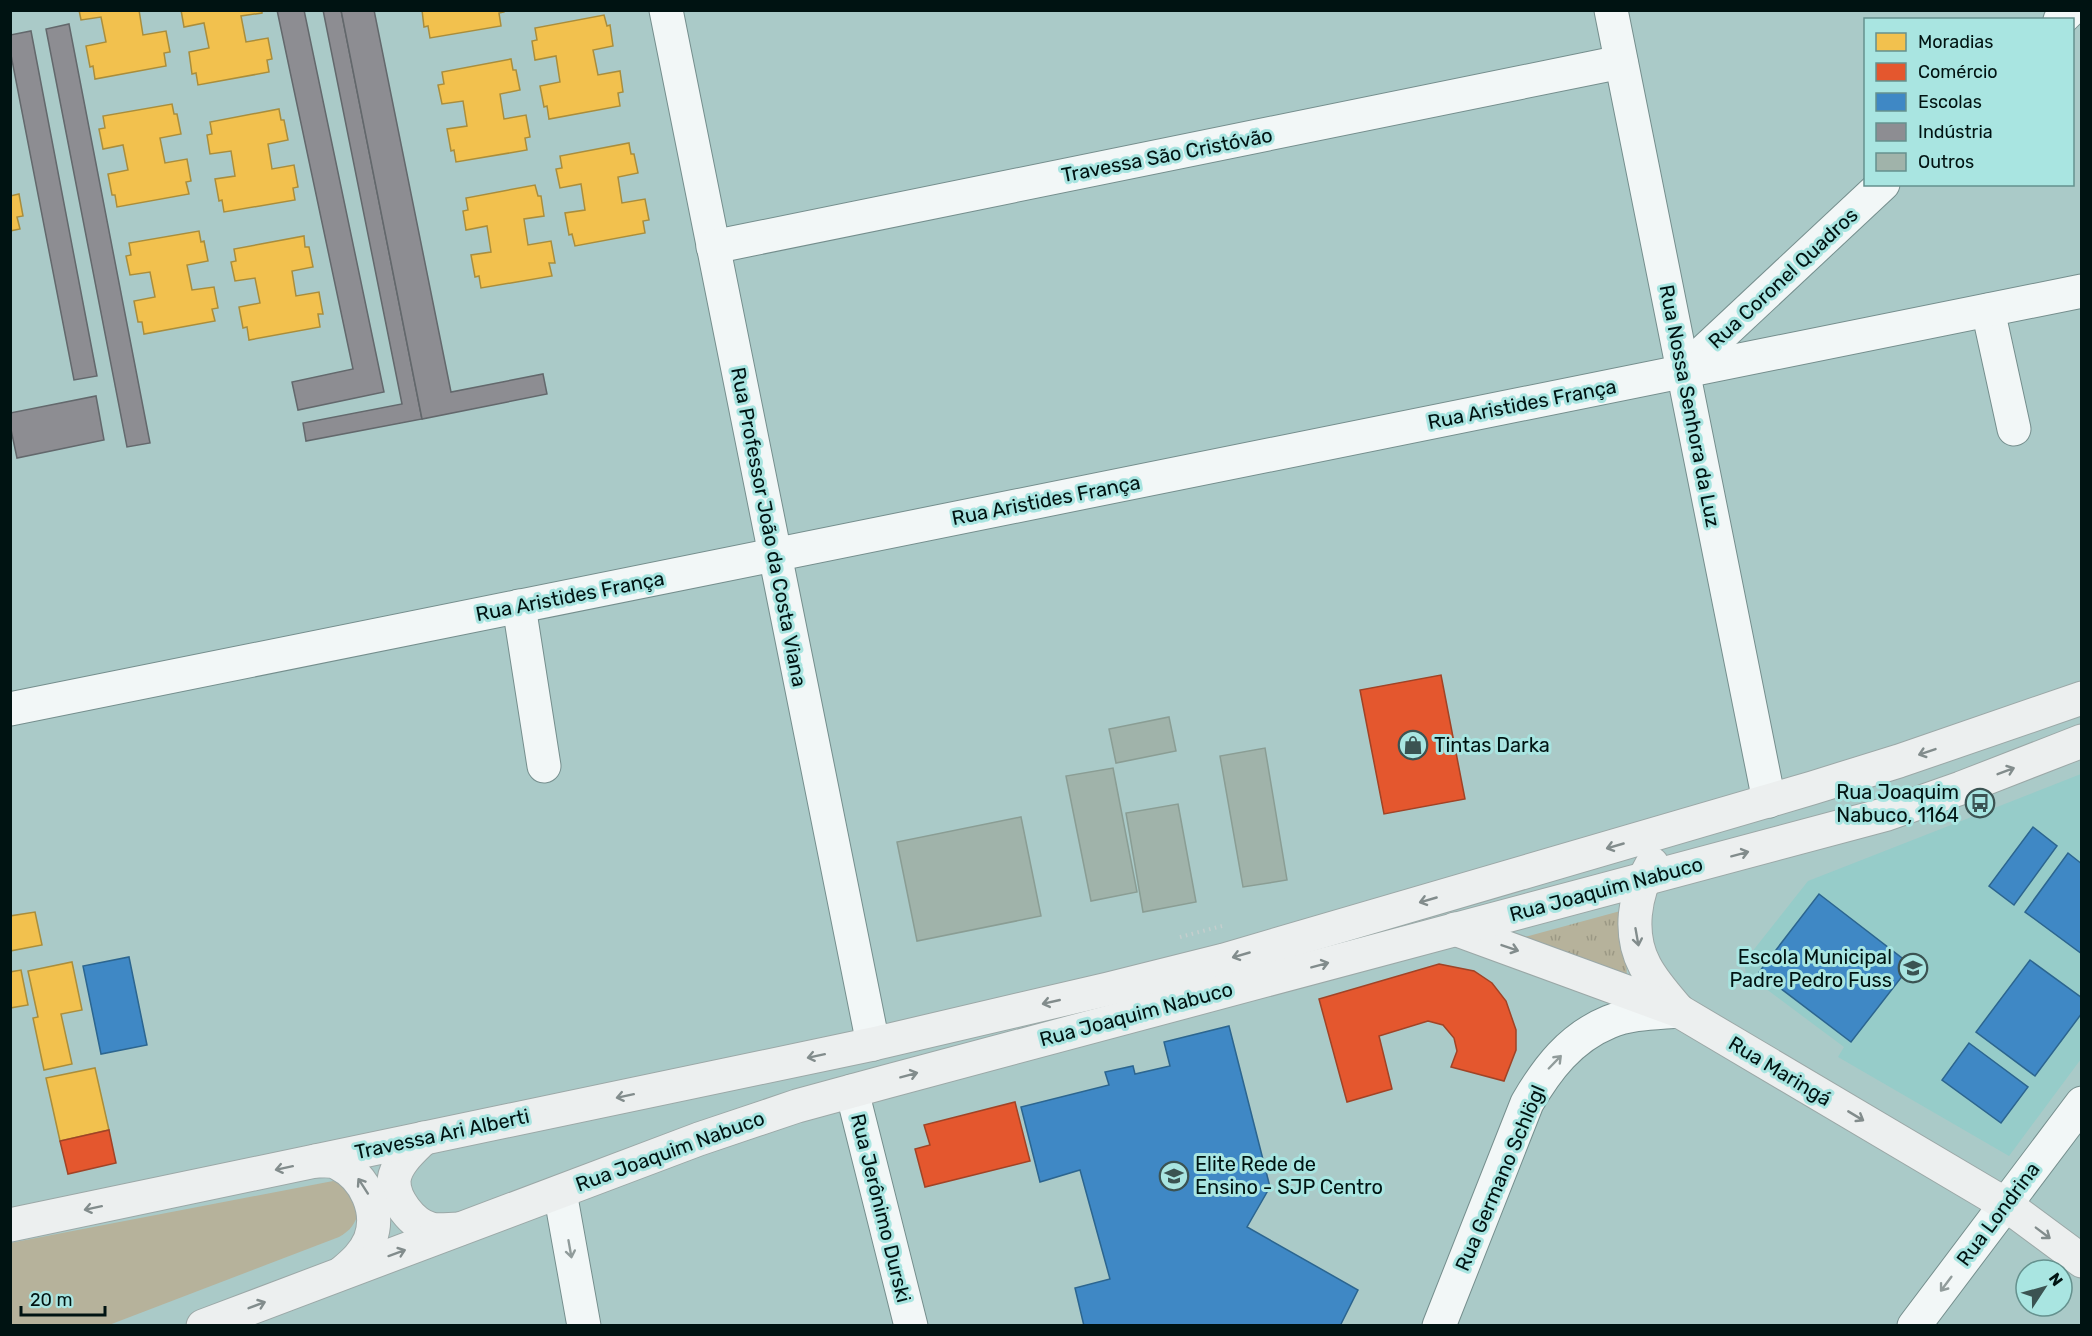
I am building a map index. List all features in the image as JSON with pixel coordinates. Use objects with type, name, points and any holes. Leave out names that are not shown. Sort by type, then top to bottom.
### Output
[{"type":"main road","name":"Rua Joaquim Nabuco","points":[[873,1044],[1224,960],[1769,801],[1899,761],[2082,698]]},
{"type":"main road","name":"Rua Joaquim Nabuco","points":[[202,1326],[754,1119],[1887,814],[2082,741]]},
{"type":"main road","points":[[1679,1011],[1655,982],[1644,964],[1635,927],[1637,904],[1643,880],[1662,847],[1691,824]]},
{"type":"main road","name":"Rua Maringá","points":[[1455,929],[1679,1011],[2005,1204],[2082,1261]]},
{"type":"main road","name":"Travessa Ari Alberti","points":[[10,1225],[873,1044]]},
{"type":"main road","points":[[424,1138],[404,1159],[394,1179],[398,1200],[410,1217],[430,1229],[459,1229]]},
{"type":"main road","points":[[316,1161],[337,1162],[356,1175],[368,1194],[373,1216],[370,1239],[359,1258],[342,1273]]},
{"type":"street","name":"Rua Professor João da Costa Viana","points":[[666,10],[873,1044]]},
{"type":"street","name":"Rua Nossa Senhora da Luz","points":[[1611,10],[1769,801]]},
{"type":"street","name":"Travessa São Cristóvão","points":[[713,247],[1621,62]]},
{"type":"street","name":"Rua Coronel Quadros","points":[[1683,371],[1881,186]]},
{"type":"street","name":"Rua Aristides França","points":[[10,709],[2082,291]]},
{"type":"street","points":[[1988,310],[2014,429]]},
{"type":"street","points":[[519,606],[544,766]]},
{"type":"street","name":"Rua Germano Schlögl","points":[[1439,1326],[1527,1103],[1545,1072],[1566,1050],[1587,1033],[1610,1022],[1636,1016],[1679,1011]]},
{"type":"street","name":"Rua Jerônimo Durski","points":[[852,1091],[911,1326]]},
{"type":"street","name":"Rua Londrina","points":[[1914,1326],[2082,1102]]},
{"type":"street","points":[[560,1192],[584,1326]]},
{"type":"shaded area","name":"Escola Municipal Padre Pedro Fuss","points":[[2081,774],[2081,1059],[2009,1156],[1838,1057],[1844,1047],[1746,974],[1744,962],[1808,881]]},
{"type":"green space","points":[[1624,910],[1627,979],[1521,938]]},
{"type":"green space","points":[[333,1181],[347,1187],[359,1211],[352,1226],[339,1237],[109,1325],[12,1325],[10,1318],[10,1243]]},
{"type":"building: Moradias","points":[[79,10],[139,10],[143,35],[166,31],[170,52],[164,53],[166,66],[95,79],[86,46],[106,42],[101,17],[81,20]]},
{"type":"building: Moradias","points":[[181,10],[262,10],[262,13],[241,16],[246,42],[268,38],[272,59],[267,60],[269,72],[198,85],[196,73],[192,74],[189,52],[209,48],[204,23],[184,27]]},
{"type":"building: Moradias","points":[[422,10],[504,10],[504,12],[499,13],[501,26],[430,38],[428,26],[424,27]]},
{"type":"building: Moradias","points":[[604,15],[607,26],[610,25],[613,46],[593,50],[598,75],[620,71],[623,92],[618,93],[620,106],[549,119],[540,86],[560,82],[556,56],[535,60],[532,41],[537,40],[535,28]]},
{"type":"building: Moradias","points":[[511,59],[520,90],[500,94],[504,119],[526,115],[530,137],[525,138],[527,150],[456,162],[454,150],[451,151],[447,129],[467,126],[463,101],[442,104],[438,85],[444,84],[442,72]]},
{"type":"building: Moradias","points":[[172,104],[174,114],[177,114],[181,134],[160,138],[165,163],[187,159],[191,181],[186,182],[189,194],[117,207],[108,174],[128,170],[123,145],[103,149],[99,129],[105,128],[103,116]]},
{"type":"building: Moradias","points":[[279,109],[288,140],[268,144],[272,169],[294,165],[298,187],[293,188],[295,200],[224,212],[222,200],[219,201],[215,179],[235,176],[231,151],[210,154],[207,135],[212,134],[210,122]]},
{"type":"building: Moradias","points":[[629,143],[638,173],[618,177],[622,203],[645,199],[649,220],[643,221],[645,233],[575,246],[572,234],[569,235],[565,213],[585,210],[581,184],[560,188],[556,169],[562,168],[560,156]]},
{"type":"building: Moradias","points":[[535,185],[538,196],[541,196],[544,216],[524,219],[528,245],[551,241],[555,263],[549,263],[552,276],[481,288],[479,276],[475,277],[471,255],[491,252],[487,226],[466,230],[463,211],[468,210],[466,198]]},
{"type":"building: Moradias","points":[[19,194],[23,216],[17,217],[20,229],[10,231],[10,196]]},
{"type":"building: Moradias","points":[[199,231],[201,242],[204,241],[208,261],[187,265],[192,290],[214,287],[218,308],[212,309],[215,321],[144,334],[142,322],[138,322],[134,301],[155,297],[150,272],[130,275],[126,256],[131,255],[129,243]]},
{"type":"building: Moradias","points":[[304,236],[305,247],[309,247],[313,267],[292,271],[296,296],[319,292],[323,314],[318,314],[320,327],[249,340],[247,327],[243,328],[239,307],[260,303],[255,278],[235,281],[231,262],[236,261],[234,249]]},
{"type":"building: Moradias","points":[[35,912],[42,945],[10,951],[10,916]]},
{"type":"building: Moradias","points":[[72,962],[82,1010],[61,1014],[72,1064],[44,1070],[33,1018],[38,1017],[28,971]]},
{"type":"building: Moradias","points":[[21,970],[28,1005],[10,1008],[10,972]]},
{"type":"building: Moradias","points":[[95,1068],[109,1130],[60,1141],[46,1078]]},
{"type":"building: Comércio","name":"Tintas Darka","points":[[1441,675],[1465,799],[1384,814],[1360,690]]},
{"type":"building: Comércio","points":[[1439,964],[1474,971],[1492,983],[1506,1001],[1516,1030],[1516,1050],[1504,1081],[1451,1067],[1457,1051],[1454,1038],[1443,1025],[1428,1021],[1379,1036],[1392,1089],[1347,1102],[1319,999]]},
{"type":"building: Comércio","points":[[1015,1102],[1030,1161],[925,1187],[915,1149],[930,1145],[924,1125]]},
{"type":"building: Comércio","points":[[109,1130],[116,1163],[68,1174],[60,1141]]},
{"type":"building: Escolas","points":[[2033,827],[2057,846],[2014,905],[1989,886]]},
{"type":"building: Escolas","points":[[2068,853],[2082,864],[2082,954],[2025,912]]},
{"type":"building: Escolas","points":[[1819,894],[1911,965],[1851,1042],[1759,972]]},
{"type":"building: Escolas","points":[[129,957],[147,1045],[101,1054],[83,966]]},
{"type":"building: Escolas","points":[[2030,960],[2082,998],[2082,1013],[2035,1076],[1976,1032]]},
{"type":"building: Escolas","name":"Elite Rede de Ensino - SJP Centro","points":[[1229,1026],[1270,1187],[1247,1227],[1358,1290],[1340,1326],[1084,1326],[1075,1288],[1110,1279],[1080,1170],[1040,1182],[1021,1107],[1109,1085],[1105,1072],[1133,1066],[1135,1074],[1170,1066],[1164,1042]]},
{"type":"building: Escolas","points":[[1969,1043],[2028,1087],[2001,1123],[1942,1080]]},
{"type":"building: Indústria","points":[[277,10],[304,10],[384,392],[298,410],[292,382],[353,369]]},
{"type":"building: Indústria","points":[[323,10],[341,10],[422,419],[306,441],[303,423],[402,404]]},
{"type":"building: Indústria","points":[[341,10],[374,10],[451,392],[543,374],[547,394],[422,419]]},
{"type":"building: Indústria","points":[[69,24],[150,443],[127,447],[46,29]]},
{"type":"building: Indústria","points":[[31,31],[97,376],[74,380],[10,50],[10,35]]},
{"type":"building: Indústria","points":[[96,396],[104,440],[17,458],[10,425],[10,413]]},
{"type":"building: Outros","points":[[1169,717],[1176,751],[1116,763],[1109,729]]},
{"type":"building: Outros","points":[[1265,748],[1287,880],[1243,887],[1220,756]]},
{"type":"building: Outros","points":[[1113,768],[1137,892],[1091,901],[1066,776]]},
{"type":"building: Outros","points":[[1178,804],[1196,902],[1143,912],[1126,813]]},
{"type":"building: Outros","points":[[1021,817],[1041,916],[917,941],[897,842]]},
{"type":"place","name":"Tintas Darka","points":[[1413,745]]},
{"type":"place","name":"Rua Joaquim Nabuco, 1164","points":[[1980,803]]},
{"type":"place","name":"Escola Municipal Padre Pedro Fuss","points":[[1913,968]]},
{"type":"place","name":"Elite Rede de Ensino - SJP Centro","points":[[1174,1176]]}]
